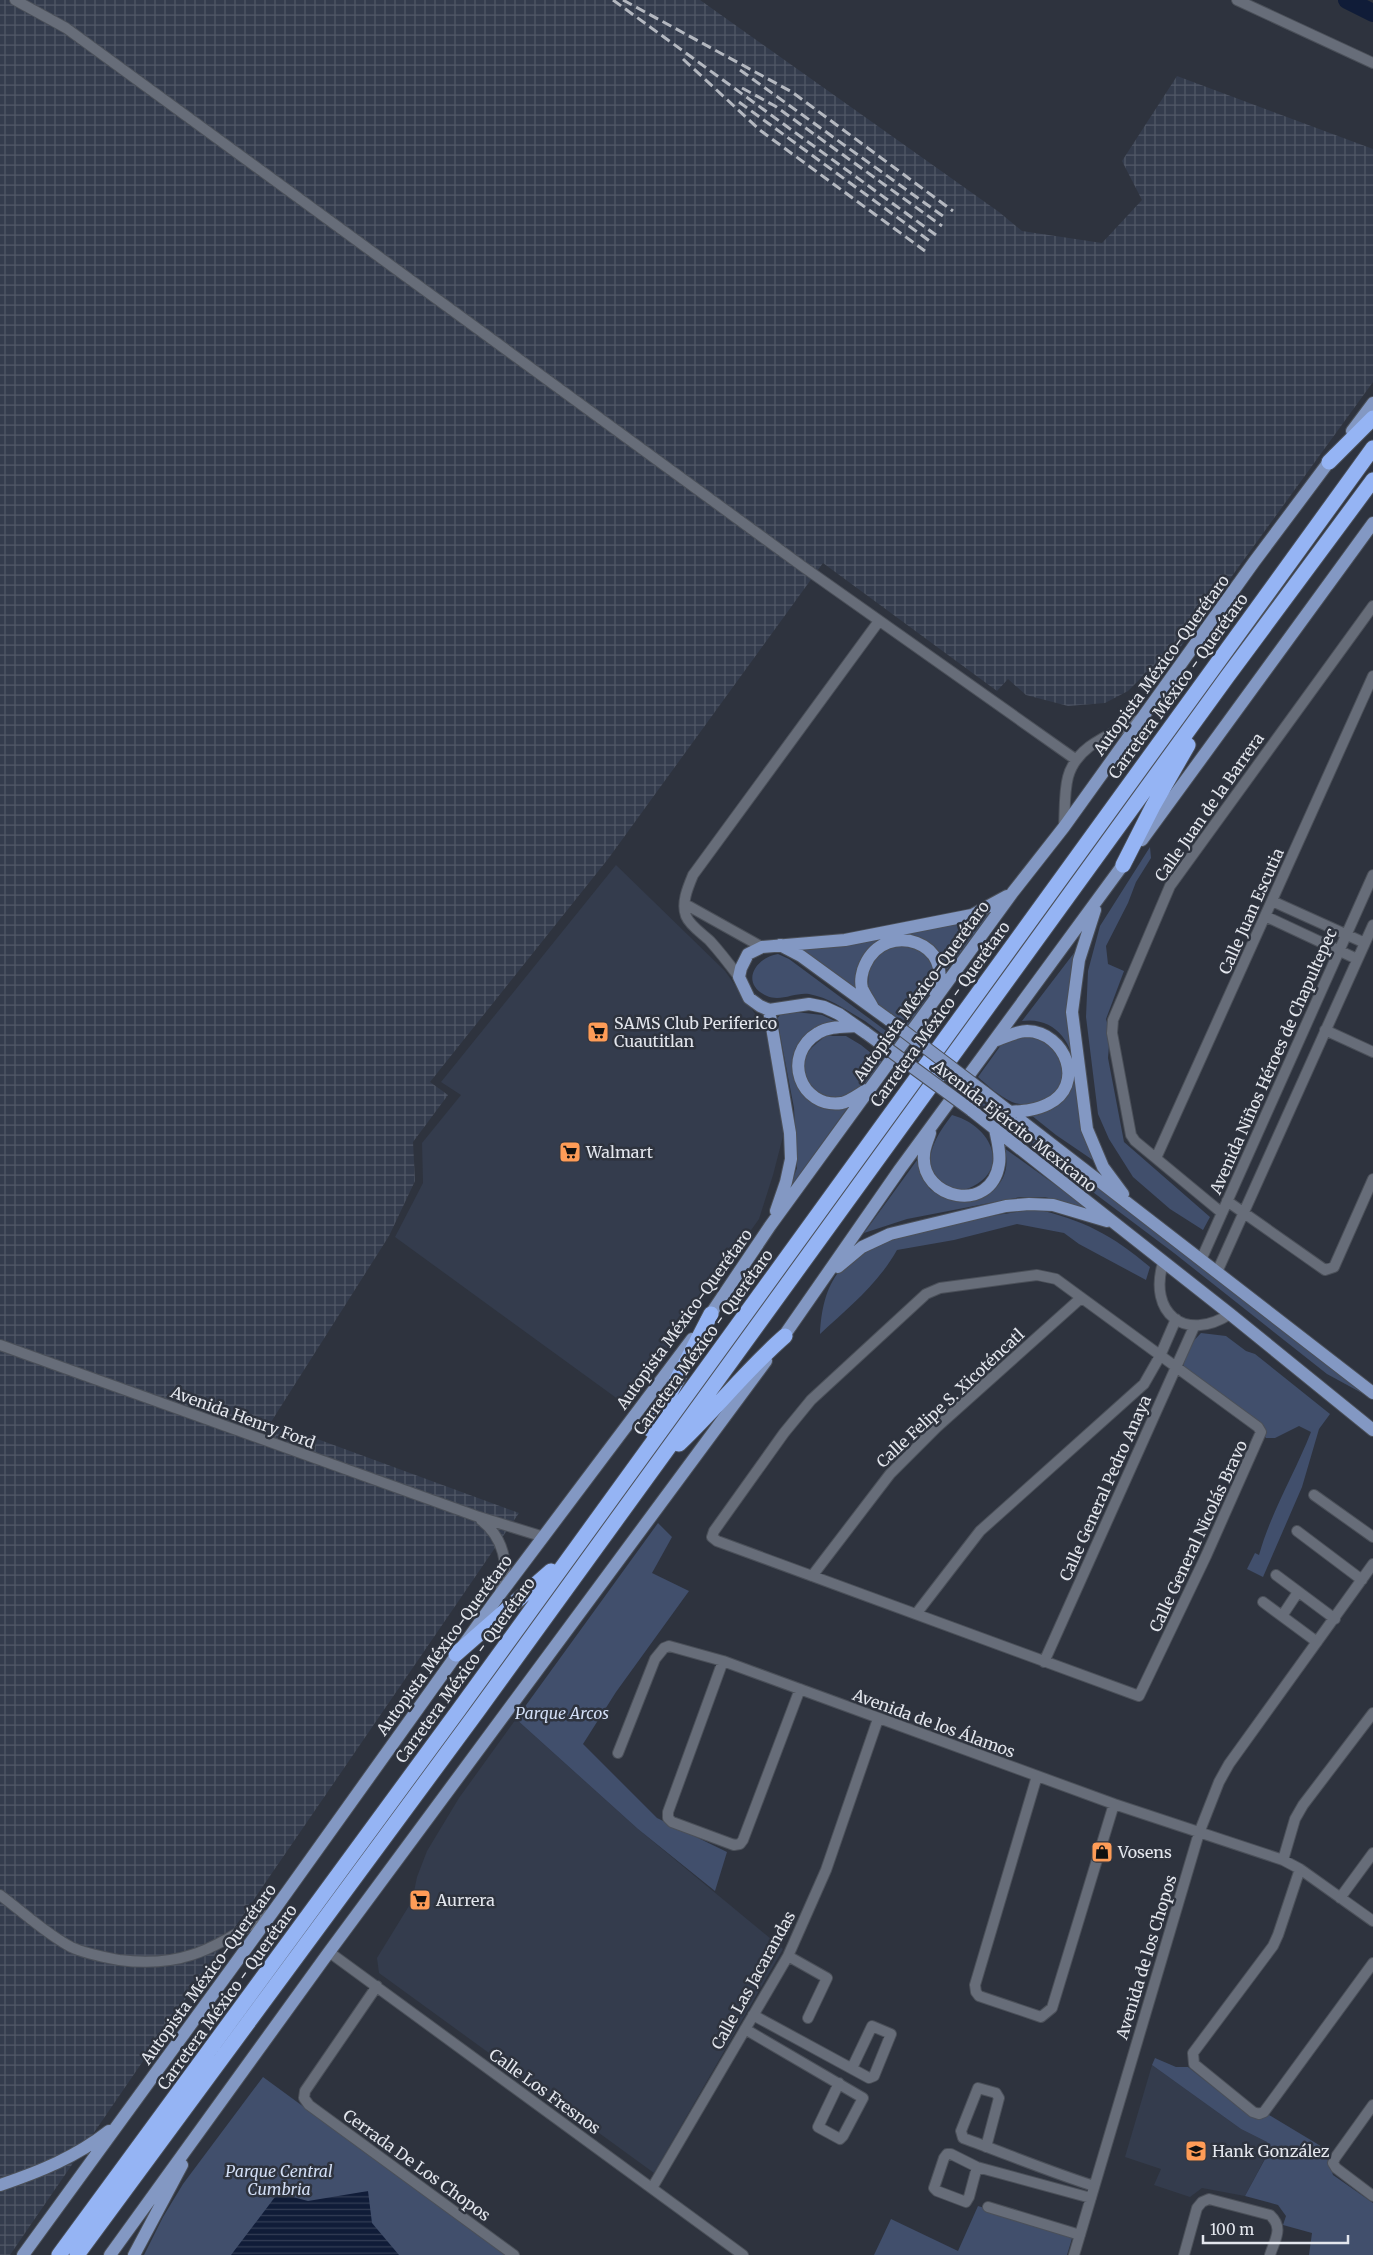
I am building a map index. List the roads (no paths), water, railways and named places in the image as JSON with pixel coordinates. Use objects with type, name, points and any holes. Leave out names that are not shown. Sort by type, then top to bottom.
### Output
[{"type":"highway","points":[[1329,462],[1373,418]]},
{"type":"highway","name":"Carretera México - Querétaro","points":[[59,2255],[458,1711],[1373,448]]},
{"type":"highway","name":"Carretera México - Querétaro","points":[[77,2255],[652,1469],[1227,677],[1373,480]]},
{"type":"highway","points":[[1124,864],[1153,806],[1227,677]]},
{"type":"highway","points":[[638,1461],[654,1423],[711,1314]]},
{"type":"highway","points":[[652,1469],[709,1416],[768,1350],[784,1336]]},
{"type":"highway","points":[[456,1654],[571,1553]]},
{"type":"main road","name":"Autopista México-Querétaro","points":[[23,2255],[272,1913],[456,1654],[711,1314],[770,1226],[1012,892],[1064,827],[1254,562],[1373,403]]},
{"type":"main road","points":[[110,2255],[329,1952],[784,1336],[931,1126],[1373,523]]},
{"type":"main road","points":[[770,1226],[786,1182],[790,1159],[790,1133],[769,1010],[749,998],[740,977],[741,968],[748,954],[762,947],[845,940],[972,915],[989,908],[1012,892]]},
{"type":"main road","points":[[1098,899],[1079,960],[1072,1012],[1087,1130],[1103,1167],[1132,1206]]},
{"type":"main road","points":[[873,1008],[862,986],[862,971],[874,951],[881,946],[898,940],[915,942],[923,946],[930,951],[940,965],[939,983],[925,1013]]},
{"type":"main road","name":"Avenida Ejército Mexicano","points":[[780,945],[801,956],[889,1020],[1373,1393]]},
{"type":"main road","name":"Avenida Ejército Mexicano","points":[[769,1010],[809,1004],[824,1007],[839,1014],[995,1129],[1230,1314],[1373,1430]]},
{"type":"main road","points":[[861,1030],[831,1028],[818,1033],[804,1045],[798,1061],[798,1070],[800,1080],[808,1091],[818,1099],[831,1104],[844,1102],[870,1088]]},
{"type":"main road","points":[[994,1041],[1026,1031],[1048,1036],[1062,1050],[1066,1059],[1067,1079],[1057,1098],[1049,1104],[1032,1110],[1010,1112]]},
{"type":"main road","points":[[931,1126],[924,1156],[928,1174],[946,1192],[965,1197],[982,1191],[994,1180],[1000,1162],[995,1129]]},
{"type":"main road","points":[[816,1290],[841,1264],[862,1247],[890,1234],[1006,1206],[1029,1204],[1053,1205],[1114,1223]]},
{"type":"main road","points":[[0,2185],[35,2174],[63,2161],[92,2143],[124,2118]]},
{"type":"main road","points":[[134,2255],[206,2120]]},
{"type":"street","points":[[15,0],[66,28],[879,620],[1075,759]]},
{"type":"street","points":[[1237,0],[1373,64]]},
{"type":"street","name":"Calle Juan de la Barrera","points":[[1222,1213],[1135,1141],[1129,1127],[1112,1033],[1114,1020],[1170,886],[1373,606]]},
{"type":"street","points":[[740,977],[688,920],[685,914],[687,888],[693,875],[879,620]]},
{"type":"street","name":"Calle Juan Escutia","points":[[1156,1158],[1373,676]]},
{"type":"street","points":[[1064,827],[1067,778],[1075,759],[1087,747],[1144,717]]},
{"type":"street","name":"Avenida Niños Héroes de Chapultepec","points":[[1201,1260],[1373,875]]},
{"type":"street","points":[[1272,900],[1364,943]]},
{"type":"street","points":[[685,904],[762,947]]},
{"type":"street","points":[[1265,916],[1358,959]]},
{"type":"street","points":[[1216,1272],[1373,925]]},
{"type":"street","points":[[1325,1030],[1373,1052]]},
{"type":"street","points":[[1283,1077],[1300,1084]]},
{"type":"street","points":[[1227,1201],[1325,1270],[1328,1270],[1334,1267],[1373,1179]]},
{"type":"street","points":[[1163,1263],[1159,1276],[1160,1300],[1176,1319],[1194,1327],[1209,1325],[1230,1314]]},
{"type":"street","name":"Calle General Nicolás Bravo","points":[[1038,1275],[1056,1280],[1160,1356],[1261,1432],[1228,1509],[1139,1696],[717,1541],[712,1536],[778,1442],[811,1400],[874,1340],[932,1290],[1038,1275]]},
{"type":"street","name":"Calle Felipe S. Xicoténcatl","points":[[812,1576],[890,1474],[937,1427],[1081,1298]]},
{"type":"street","points":[[916,1614],[980,1531],[1144,1384],[1160,1356],[1176,1319]]},
{"type":"street","name":"Calle General Pedro Anaya","points":[[1044,1662],[1194,1327]]},
{"type":"street","name":"Avenida Henry Ford","points":[[0,1345],[476,1516],[544,1537]]},
{"type":"street","points":[[1314,1495],[1373,1537]]},
{"type":"street","name":"Avenida Henry Ford","points":[[476,1516],[490,1528],[503,1551],[504,1577],[495,1601]]},
{"type":"street","points":[[1297,1531],[1362,1580]]},
{"type":"street","name":"Avenida de los Chopos","points":[[1074,2255],[1199,1833],[1219,1782],[1229,1764],[1373,1564]]},
{"type":"street","points":[[1276,1575],[1334,1619]]},
{"type":"street","points":[[1282,1616],[1298,1592]]},
{"type":"street","points":[[1263,1602],[1317,1642]]},
{"type":"street","name":"Avenida de los Álamos","points":[[618,1753],[660,1652],[669,1646],[723,1661],[878,1719],[1199,1833]]},
{"type":"street","points":[[723,1661],[668,1812],[668,1818],[672,1822],[734,1845],[740,1844],[800,1690]]},
{"type":"street","points":[[1283,1860],[1295,1819],[1303,1805],[1373,1713]]},
{"type":"street","name":"Calle Las Jacarandas","points":[[652,2188],[788,1956],[826,1870],[878,1719]]},
{"type":"street","points":[[1037,1776],[976,1985],[976,1992],[979,1996],[1041,2017],[1048,2014],[1052,2008],[1114,1804]]},
{"type":"street","points":[[1199,1833],[1283,1860],[1300,1868],[1373,1922]]},
{"type":"street","points":[[1340,1898],[1373,1853]]},
{"type":"street","points":[[1300,1868],[1278,1935],[1194,2054],[1192,2059],[1194,2064],[1253,2112],[1259,2114],[1264,2112],[1373,1962]]},
{"type":"street","points":[[0,1895],[71,1947],[99,1957],[126,1961],[157,1962],[184,1959],[209,1949],[272,1913]]},
{"type":"street","name":"Calle Los Fresnos","points":[[329,1952],[743,2255]]},
{"type":"street","points":[[788,1956],[827,1978],[808,2018]]},
{"type":"street","name":"Cerrada De Los Chopos","points":[[377,1986],[305,2091],[304,2098],[309,2104],[514,2255]]},
{"type":"street","points":[[753,2014],[868,2078],[874,2076],[891,2034],[872,2026],[852,2068]]},
{"type":"street","points":[[745,2029],[839,2083],[863,2098],[840,2139],[818,2127],[839,2083]]},
{"type":"street","points":[[986,2146],[998,2095],[978,2088],[961,2135],[963,2138],[1094,2186]]},
{"type":"street","points":[[1373,2105],[1333,2163],[1336,2168],[1373,2196]]},
{"type":"street","points":[[977,2167],[969,2198],[966,2202],[937,2191],[934,2188],[934,2183],[947,2154],[951,2154],[977,2167],[1091,2198]]},
{"type":"street","points":[[1184,2255],[1197,2208],[1202,2202],[1209,2199],[1270,2216],[1276,2221],[1279,2228],[1270,2255]]},
{"type":"street","points":[[988,2207],[1080,2235]]},
{"type":"waterway","points":[[1347,0],[1373,13]]},
{"type":"railway","points":[[613,0],[936,235]]},
{"type":"railway","points":[[623,0],[792,92],[953,211]]},
{"type":"railway","points":[[683,59],[761,131],[925,251]]},
{"type":"railway","points":[[740,70],[947,219]]},
{"type":"railway","points":[[742,88],[775,106],[942,226]]},
{"type":"railway","points":[[739,102],[931,242]]},
{"type":"place","name":"SAMS Club Periferico Cuautitlan","points":[[598,1032]]},
{"type":"place","name":"Walmart","points":[[570,1152]]},
{"type":"place","name":"Vosens","points":[[1102,1852]]},
{"type":"place","name":"Aurrera","points":[[420,1900]]},
{"type":"place","name":"Hank González","points":[[1196,2151]]},
{"type":"park label","name":"Parque Arcos","points":[[562,1713]]},
{"type":"park label","name":"Parque Central Cumbria","points":[[279,2180]]}]
